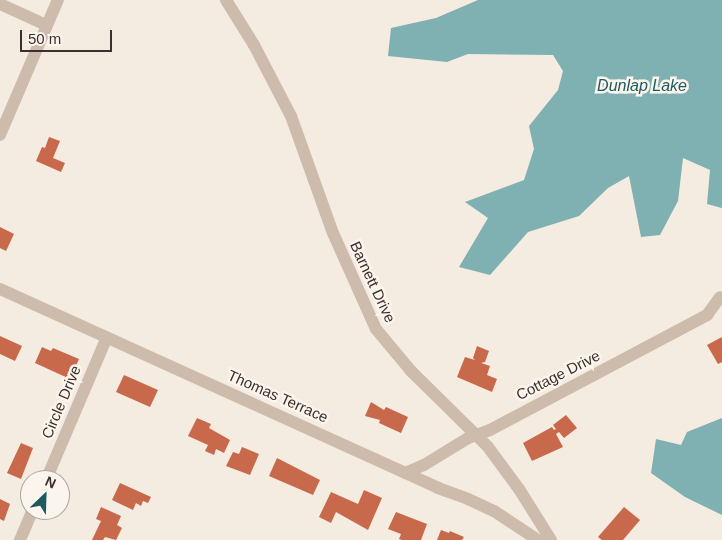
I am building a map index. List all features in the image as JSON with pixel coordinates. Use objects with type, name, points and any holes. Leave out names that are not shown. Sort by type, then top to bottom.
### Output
[{"type":"street","points":[[0,135],[58,0]]},
{"type":"street","name":"Barnett Drive","points":[[226,0],[254,45],[291,116],[333,233],[376,329],[411,371],[488,447],[520,489],[551,540]]},
{"type":"street","points":[[0,4],[46,25]]},
{"type":"street","name":"Thomas Terrace","points":[[0,289],[494,511],[538,540]]},
{"type":"street","name":"Cottage Drive","points":[[406,473],[706,315],[720,298]]},
{"type":"street","name":"Circle Drive","points":[[50,470],[108,337]]},
{"type":"street","points":[[20,540],[29,520]]},
{"type":"water","name":"Dunlap Lake","points":[[478,0],[722,0],[722,208],[707,204],[710,170],[683,158],[678,201],[660,235],[641,237],[629,176],[608,188],[579,216],[528,232],[490,275],[459,267],[488,218],[465,202],[524,180],[534,149],[529,126],[558,90],[563,71],[553,55],[468,54],[447,62],[388,56],[391,28],[436,18]]},
{"type":"water","points":[[722,418],[722,515],[685,497],[651,473],[656,439],[681,445],[687,432]]},
{"type":"building","points":[[49,137],[60,141],[53,158],[65,163],[61,172],[36,161],[42,147],[45,148]]},
{"type":"building","points":[[0,227],[14,234],[6,251],[0,248]]},
{"type":"building","points":[[0,336],[22,346],[15,361],[0,354]]},
{"type":"building","points":[[722,337],[722,362],[718,364],[707,345]]},
{"type":"building","points":[[477,346],[489,351],[485,362],[481,363],[490,366],[487,375],[497,379],[492,392],[457,377],[465,357],[475,360],[473,358]]},
{"type":"building","points":[[42,347],[51,351],[53,348],[79,359],[70,379],[35,363]]},
{"type":"building","points":[[124,375],[158,390],[150,407],[116,392]]},
{"type":"building","points":[[371,402],[384,410],[386,407],[408,417],[401,433],[379,423],[380,420],[365,416]]},
{"type":"building","points":[[566,415],[577,428],[564,438],[559,432],[556,434],[563,447],[532,461],[523,443],[552,427],[554,430],[556,429],[553,425]]},
{"type":"building","points":[[197,418],[211,424],[209,428],[230,440],[224,453],[216,449],[214,455],[205,451],[208,445],[188,436]]},
{"type":"building","points":[[21,443],[33,448],[24,470],[20,470],[20,479],[7,473]]},
{"type":"building","points":[[242,447],[259,454],[250,475],[226,466],[233,452],[239,454]]},
{"type":"building","points":[[277,458],[320,480],[313,495],[269,476]]},
{"type":"building","points":[[120,483],[151,497],[148,503],[143,501],[141,506],[136,503],[133,510],[112,500]]},
{"type":"building","points":[[364,490],[382,498],[368,530],[336,512],[331,523],[319,517],[331,492],[358,504]]},
{"type":"building","points":[[0,499],[10,504],[4,521],[0,519]]},
{"type":"building","points":[[101,507],[121,516],[117,525],[122,528],[116,540],[105,537],[103,540],[92,540],[101,521],[96,519]]},
{"type":"building","points":[[624,507],[640,520],[623,540],[602,540],[598,537]]},
{"type":"building","points":[[396,512],[427,524],[421,540],[399,539],[401,534],[388,529]]},
{"type":"building","points":[[441,530],[449,533],[450,531],[464,537],[462,540],[437,540]]}]
